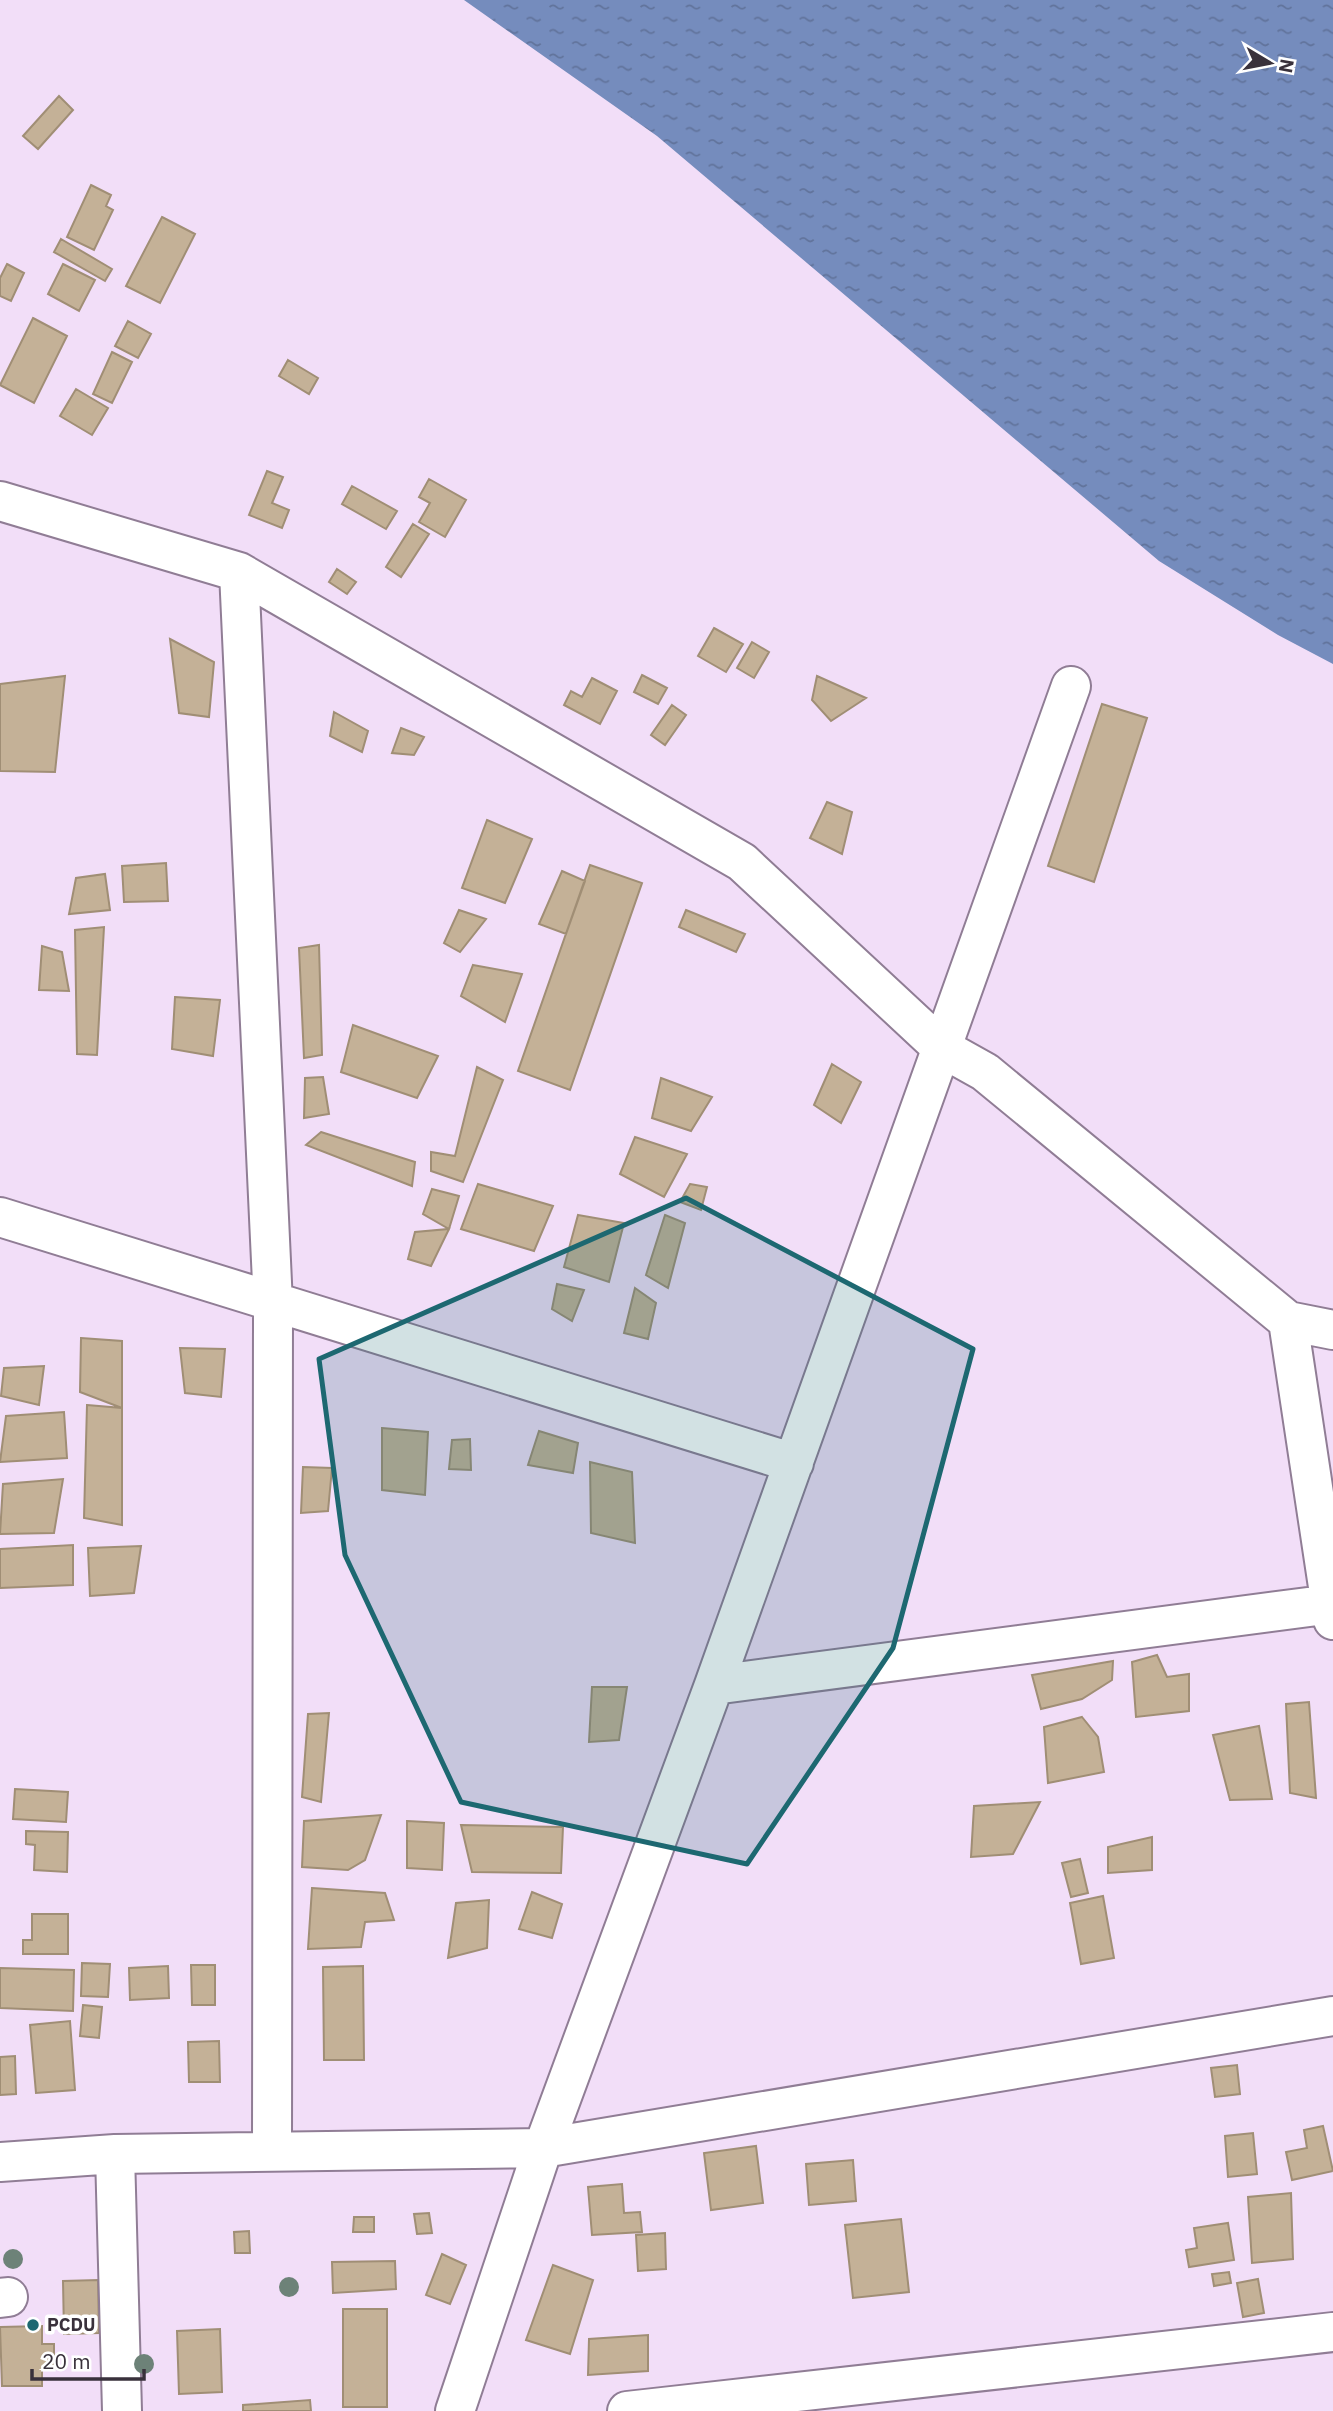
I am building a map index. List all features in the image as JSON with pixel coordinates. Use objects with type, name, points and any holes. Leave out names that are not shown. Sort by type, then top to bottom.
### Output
[{"type":"street","points":[[0,501],[239,572],[741,862],[942,1048],[985,1072],[1288,1321],[1333,1330]]},
{"type":"street","points":[[239,572],[273,1304],[272,2150]]},
{"type":"street","points":[[455,2411],[543,2148],[715,1685],[1071,686]]},
{"type":"street","points":[[0,1217],[273,1304],[794,1463]]},
{"type":"street","points":[[715,1685],[1332,1612],[1288,1321]]},
{"type":"street","points":[[0,2162],[115,2154],[543,2148],[1333,2016]]},
{"type":"street","points":[[115,2154],[122,2411]]},
{"type":"street","points":[[627,2411],[1333,2332]]},
{"type":"highlighted area","points":[[686,1198],[973,1349],[893,1648],[747,1864],[461,1802],[345,1555],[319,1359]]},
{"type":"water","points":[[464,0],[1333,0],[1333,664],[1278,635],[1159,561],[657,136]]},
{"type":"building","points":[[59,96],[73,110],[38,149],[23,136]]},
{"type":"building","points":[[91,185],[111,195],[106,206],[113,210],[94,250],[67,237]]},
{"type":"building","points":[[162,217],[195,234],[160,303],[126,286]]},
{"type":"building","points":[[61,239],[112,269],[105,281],[54,252]]},
{"type":"building","points":[[7,264],[24,273],[11,301],[0,296],[0,278]]},
{"type":"building","points":[[63,264],[95,280],[79,311],[48,294]]},
{"type":"building","points":[[33,318],[67,336],[34,403],[0,385]]},
{"type":"building","points":[[128,321],[151,334],[138,358],[115,346]]},
{"type":"building","points":[[112,352],[132,362],[112,403],[93,394]]},
{"type":"building","points":[[288,360],[318,378],[309,394],[279,376]]},
{"type":"building","points":[[76,389],[108,408],[92,435],[60,416]]},
{"type":"building","points":[[267,471],[283,477],[272,503],[289,510],[282,528],[249,515]]},
{"type":"building","points":[[429,479],[466,500],[445,537],[419,522],[430,503],[419,497]]},
{"type":"building","points":[[352,486],[397,511],[386,529],[342,504]]},
{"type":"building","points":[[413,524],[429,534],[401,577],[386,567]]},
{"type":"building","points":[[337,569],[356,582],[347,594],[329,582]]},
{"type":"building","points":[[714,628],[743,644],[726,672],[698,656]]},
{"type":"building","points":[[170,639],[214,662],[209,717],[179,713]]},
{"type":"building","points":[[752,642],[769,652],[754,678],[737,668]]},
{"type":"building","points":[[642,675],[667,688],[658,704],[634,692]]},
{"type":"building","points":[[65,676],[55,772],[0,771],[0,684]]},
{"type":"building","points":[[817,676],[866,698],[831,721],[812,700]]},
{"type":"building","points":[[592,678],[617,691],[600,724],[564,705],[571,691],[582,697]]},
{"type":"building","points":[[1102,704],[1147,718],[1094,882],[1048,866]]},
{"type":"building","points":[[672,705],[686,715],[665,745],[651,735]]},
{"type":"building","points":[[334,712],[368,731],[362,752],[330,736]]},
{"type":"building","points":[[401,728],[424,737],[414,755],[392,753]]},
{"type":"building","points":[[827,802],[852,812],[842,854],[810,838]]},
{"type":"building","points":[[487,820],[532,839],[505,903],[462,888]]},
{"type":"building","points":[[166,863],[168,901],[124,902],[122,866]]},
{"type":"building","points":[[590,865],[642,883],[570,1090],[518,1071]]},
{"type":"building","points":[[562,871],[585,881],[566,934],[539,924]]},
{"type":"building","points":[[105,874],[110,910],[69,914],[76,878]]},
{"type":"building","points":[[459,910],[486,919],[460,952],[444,943]]},
{"type":"building","points":[[686,910],[745,934],[736,952],[679,927]]},
{"type":"building","points":[[104,927],[97,1055],[77,1054],[75,930]]},
{"type":"building","points":[[319,945],[322,1055],[304,1058],[299,948]]},
{"type":"building","points":[[42,946],[62,952],[69,991],[39,990]]},
{"type":"building","points":[[473,965],[522,974],[505,1022],[461,996]]},
{"type":"building","points":[[175,997],[220,1000],[213,1056],[172,1049]]},
{"type":"building","points":[[353,1025],[438,1056],[417,1098],[341,1072]]},
{"type":"building","points":[[832,1064],[861,1082],[841,1123],[814,1105]]},
{"type":"building","points":[[477,1067],[503,1080],[463,1182],[431,1171],[431,1152],[455,1156]]},
{"type":"building","points":[[323,1077],[329,1114],[304,1118],[305,1078]]},
{"type":"building","points":[[661,1078],[712,1097],[691,1131],[652,1118]]},
{"type":"building","points":[[321,1132],[415,1162],[412,1186],[306,1145]]},
{"type":"building","points":[[635,1137],[687,1154],[664,1197],[620,1174]]},
{"type":"building","points":[[478,1184],[553,1206],[534,1251],[461,1229]]},
{"type":"building","points":[[690,1184],[707,1187],[701,1210],[680,1202]]},
{"type":"building","points":[[432,1189],[459,1196],[449,1229],[423,1214]]},
{"type":"building","points":[[578,1215],[624,1223],[609,1282],[564,1267]]},
{"type":"building","points":[[665,1215],[685,1223],[668,1288],[646,1275]]},
{"type":"building","points":[[449,1229],[431,1266],[408,1259],[415,1232]]},
{"type":"building","points":[[557,1284],[584,1290],[572,1321],[552,1309]]},
{"type":"building","points":[[635,1288],[656,1303],[648,1339],[624,1333]]},
{"type":"building","points":[[81,1338],[122,1341],[122,1408],[80,1392]]},
{"type":"building","points":[[180,1348],[225,1349],[221,1397],[185,1393]]},
{"type":"building","points":[[44,1366],[39,1405],[1,1396],[4,1368]]},
{"type":"building","points":[[87,1405],[122,1408],[122,1525],[84,1518]]},
{"type":"building","points":[[64,1412],[67,1458],[0,1462],[6,1416]]},
{"type":"building","points":[[382,1428],[428,1432],[425,1495],[382,1490]]},
{"type":"building","points":[[539,1431],[578,1443],[573,1473],[528,1465]]},
{"type":"building","points":[[470,1439],[471,1470],[449,1469],[452,1440]]},
{"type":"building","points":[[590,1462],[632,1472],[635,1543],[591,1533]]},
{"type":"building","points":[[303,1467],[332,1468],[328,1511],[301,1513]]},
{"type":"building","points":[[63,1479],[54,1533],[0,1534],[3,1484]]},
{"type":"building","points":[[73,1545],[73,1585],[0,1588],[0,1549]]},
{"type":"building","points":[[141,1546],[134,1593],[90,1596],[88,1548]]},
{"type":"building","points":[[1157,1655],[1167,1677],[1189,1674],[1189,1711],[1136,1717],[1132,1662]]},
{"type":"building","points":[[1113,1661],[1112,1680],[1082,1699],[1041,1709],[1032,1675]]},
{"type":"building","points":[[592,1687],[627,1687],[619,1740],[589,1742]]},
{"type":"building","points":[[1309,1702],[1316,1798],[1290,1793],[1286,1704]]},
{"type":"building","points":[[329,1713],[321,1802],[302,1797],[308,1714]]},
{"type":"building","points":[[1082,1717],[1098,1737],[1104,1772],[1048,1783],[1044,1727]]},
{"type":"building","points":[[1259,1726],[1272,1799],[1230,1800],[1213,1735]]},
{"type":"building","points":[[15,1789],[68,1792],[66,1822],[13,1819]]},
{"type":"building","points":[[1040,1802],[1013,1854],[971,1857],[974,1806]]},
{"type":"building","points":[[381,1815],[365,1860],[348,1870],[302,1867],[304,1821]]},
{"type":"building","points":[[407,1821],[444,1823],[442,1870],[407,1868]]},
{"type":"building","points":[[461,1825],[563,1827],[561,1873],[472,1872]]},
{"type":"building","points":[[26,1831],[68,1832],[67,1872],[34,1870],[35,1845],[26,1844]]},
{"type":"building","points":[[1152,1837],[1152,1870],[1108,1873],[1108,1847]]},
{"type":"building","points":[[1080,1859],[1088,1893],[1071,1897],[1062,1863]]},
{"type":"building","points":[[312,1888],[385,1893],[394,1920],[365,1922],[361,1947],[308,1949]]},
{"type":"building","points":[[532,1892],[562,1904],[552,1938],[519,1929]]},
{"type":"building","points":[[1103,1896],[1114,1958],[1081,1964],[1070,1903]]},
{"type":"building","points":[[489,1900],[487,1948],[448,1958],[456,1903]]},
{"type":"building","points":[[32,1914],[68,1914],[68,1954],[23,1954],[23,1940],[32,1940]]},
{"type":"building","points":[[82,1963],[110,1964],[108,1997],[81,1996]]},
{"type":"building","points":[[191,1965],[215,1965],[215,2005],[192,2005]]},
{"type":"building","points":[[168,1966],[169,1998],[130,2000],[129,1968]]},
{"type":"building","points":[[363,1966],[364,2060],[324,2060],[323,1967]]},
{"type":"building","points":[[0,1968],[74,1970],[73,2011],[0,2008]]},
{"type":"building","points":[[83,2005],[102,2007],[99,2038],[80,2036]]},
{"type":"building","points":[[70,2021],[75,2090],[36,2093],[30,2025]]},
{"type":"building","points":[[219,2041],[220,2082],[189,2082],[188,2042]]},
{"type":"building","points":[[15,2056],[16,2094],[0,2095],[0,2057]]},
{"type":"building","points":[[1237,2065],[1240,2094],[1215,2097],[1211,2068]]},
{"type":"building","points":[[1323,2126],[1333,2171],[1292,2180],[1286,2152],[1307,2148],[1304,2130]]},
{"type":"building","points":[[1253,2133],[1257,2174],[1228,2177],[1225,2136]]},
{"type":"building","points":[[756,2146],[763,2203],[711,2210],[704,2153]]},
{"type":"building","points":[[853,2160],[856,2201],[809,2205],[806,2164]]},
{"type":"building","points":[[622,2184],[624,2213],[640,2212],[642,2232],[592,2235],[588,2187]]},
{"type":"building","points":[[1291,2193],[1293,2259],[1252,2263],[1248,2197]]},
{"type":"building","points":[[429,2213],[432,2233],[417,2234],[414,2214]]},
{"type":"building","points":[[354,2217],[374,2217],[374,2232],[353,2232]]},
{"type":"building","points":[[901,2219],[909,2292],[853,2298],[845,2225]]},
{"type":"building","points":[[1228,2223],[1234,2260],[1189,2267],[1186,2250],[1197,2248],[1194,2228]]},
{"type":"building","points":[[249,2231],[250,2253],[235,2253],[234,2232]]},
{"type":"building","points":[[665,2233],[666,2269],[638,2271],[636,2235]]},
{"type":"building","points":[[442,2254],[466,2265],[450,2304],[426,2295]]},
{"type":"building","points":[[395,2261],[396,2289],[333,2293],[332,2262]]},
{"type":"building","points":[[553,2265],[593,2280],[570,2354],[526,2340]]},
{"type":"building","points":[[1229,2272],[1231,2283],[1214,2286],[1212,2274]]},
{"type":"building","points":[[1258,2279],[1264,2313],[1243,2317],[1237,2283]]},
{"type":"building","points":[[98,2280],[99,2333],[64,2334],[63,2281]]},
{"type":"building","points":[[343,2309],[387,2309],[387,2407],[343,2407]]},
{"type":"building","points":[[42,2326],[42,2344],[54,2344],[54,2367],[42,2367],[42,2386],[2,2386],[0,2327]]},
{"type":"building","points":[[220,2329],[222,2392],[179,2394],[177,2331]]},
{"type":"building","points":[[648,2335],[648,2371],[588,2375],[589,2339]]},
{"type":"building","points":[[310,2400],[311,2411],[243,2411],[243,2405]]},
{"type":"place","name":"PCDU","points":[[33,2325]]}]
